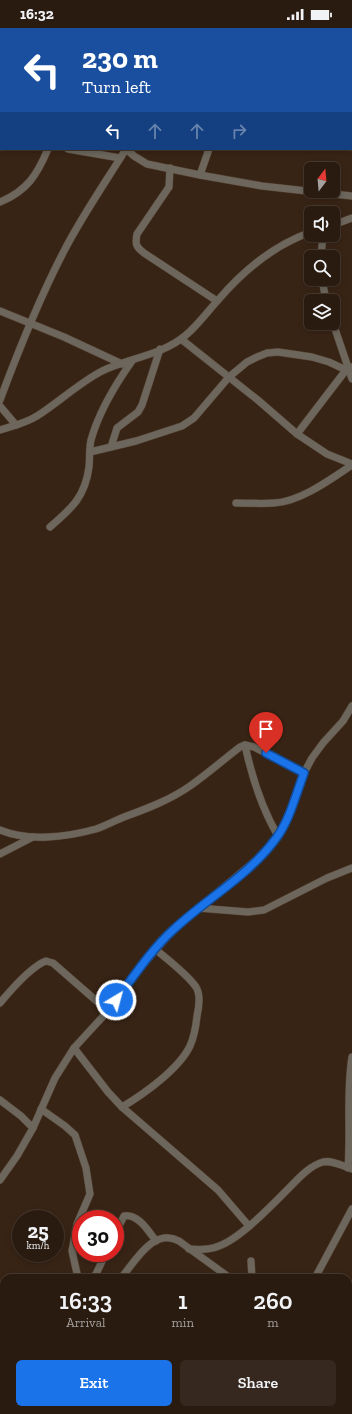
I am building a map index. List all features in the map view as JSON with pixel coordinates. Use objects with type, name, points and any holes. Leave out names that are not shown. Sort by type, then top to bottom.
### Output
[{"type":"street","points":[[0,202],[22,190],[34,178],[48,150]]},
{"type":"street","points":[[74,150],[120,158]]},
{"type":"street","points":[[0,400],[16,355],[64,250],[80,221],[125,150]]},
{"type":"street","points":[[127,150],[147,164],[200,175],[262,186],[352,196]]},
{"type":"street","points":[[200,175],[209,150]]},
{"type":"street","points":[[170,168],[169,187],[136,234],[135,242],[137,248],[217,301]]},
{"type":"street","points":[[340,222],[352,218]]},
{"type":"street","points":[[0,430],[36,416],[102,371],[160,349],[186,336],[217,301],[253,265],[279,246],[304,235]]},
{"type":"street","points":[[0,311],[31,323],[122,364]]},
{"type":"street","points":[[335,330],[352,379]]},
{"type":"street","points":[[181,339],[297,434],[327,454],[352,464]]},
{"type":"street","points":[[112,447],[116,428],[138,412],[142,405],[160,349]]},
{"type":"street","points":[[90,452],[156,435],[182,426],[194,418],[229,377],[257,357],[267,353],[278,352],[312,357],[349,368]]},
{"type":"street","points":[[50,527],[69,511],[80,497],[85,485],[89,468],[91,440],[106,402],[132,360]]},
{"type":"street","points":[[297,434],[349,368]]},
{"type":"street","points":[[0,406],[16,425]]},
{"type":"street","points":[[236,502],[275,503],[295,498],[313,490],[352,464]]},
{"type":"street","points":[[0,1180],[17,1156],[33,1128],[55,1078],[74,1048],[108,1011],[155,949],[173,930],[239,876],[262,855],[278,836],[289,815],[304,773],[312,758],[323,743],[343,721],[352,706]]},
{"type":"street","points":[[0,830],[33,837],[54,837],[79,833],[97,828],[146,809],[189,787],[240,747],[245,745],[254,747],[304,773]]},
{"type":"street","points":[[245,745],[251,773],[259,798],[267,818],[278,836]]},
{"type":"street","points":[[0,854],[33,837]]},
{"type":"street","points":[[198,908],[248,912],[264,910],[327,878],[352,868]]},
{"type":"street","points":[[122,1107],[139,1097],[168,1074],[190,1047],[194,1035],[199,1004],[199,997],[196,987],[155,949]]},
{"type":"street","points":[[0,1003],[38,965],[46,961],[52,963],[108,1011]]},
{"type":"street","points":[[74,1048],[108,1092],[122,1107],[218,1190],[249,1226]]},
{"type":"street","points":[[189,1249],[221,1246],[236,1237],[303,1173],[314,1165],[324,1162],[335,1163],[350,1168],[349,1080],[352,1057]]},
{"type":"street","points":[[0,1100],[21,1116],[33,1128]]},
{"type":"street","points":[[41,1109],[75,1135],[86,1168],[90,1194],[77,1224],[72,1251],[77,1274]]},
{"type":"street","points":[[316,1274],[352,1209]]},
{"type":"street","points":[[124,1216],[128,1215],[145,1226],[156,1241]]},
{"type":"street","points":[[123,1274],[136,1258],[156,1241],[164,1237],[172,1237],[224,1274]]},
{"type":"street","points":[[251,1261],[252,1274]]},
{"type":"street","points":[[96,1274],[102,1262]]},
{"type":"route","points":[[116,1000],[155,949],[173,930],[239,876],[262,855],[278,836],[289,815],[304,773],[266,753]]}]
